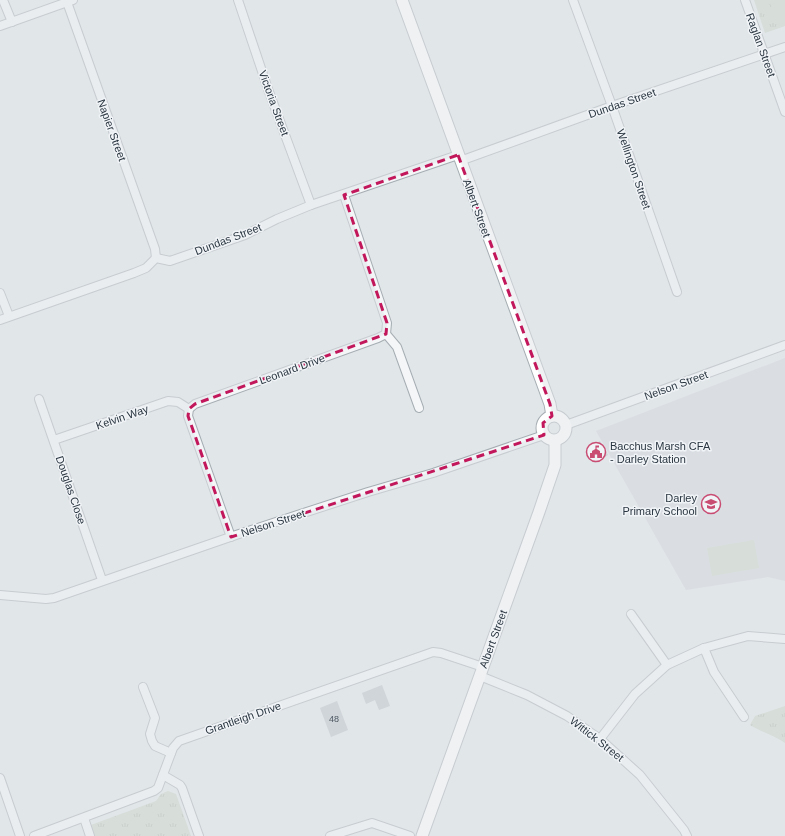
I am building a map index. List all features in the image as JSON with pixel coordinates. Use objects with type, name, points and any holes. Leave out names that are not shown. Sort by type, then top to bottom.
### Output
[{"type":"street","points":[[3,0],[12,22]]},
{"type":"street","name":"Victoria Street","points":[[238,0],[268,89],[311,205]]},
{"type":"street","name":"Albert Street","points":[[402,0],[550,404],[552,416]]},
{"type":"street","name":"Wellington Street","points":[[573,0],[677,292]]},
{"type":"street","name":"Raglan Street","points":[[745,0],[785,112]]},
{"type":"street","points":[[0,26],[70,1]]},
{"type":"street","name":"Napier Street","points":[[70,1],[152,242],[156,258]]},
{"type":"street","name":"Dundas Street","points":[[156,258],[170,261],[245,235],[277,219],[311,205],[459,158],[785,47]]},
{"type":"street","points":[[344,195],[387,323],[386,334],[397,347],[419,408]]},
{"type":"street","points":[[0,320],[134,273],[146,268],[156,258]]},
{"type":"street","points":[[0,293],[10,316]]},
{"type":"street","name":"Leonard Drive","points":[[189,409],[195,404],[371,341],[386,334]]},
{"type":"street","name":"Nelson Street","points":[[566,425],[785,345]]},
{"type":"street","name":"Douglas Close","points":[[39,399],[102,580]]},
{"type":"street","name":"Kelvin Way","points":[[54,440],[168,402],[178,402],[189,409]]},
{"type":"street","points":[[189,409],[188,416],[232,537]]},
{"type":"street","points":[[552,416],[561,418],[567,429],[565,435],[555,441],[547,438],[542,431],[543,423],[552,416]]},
{"type":"street","name":"Nelson Street","points":[[0,595],[49,599],[102,580],[368,492],[433,473],[544,435]]},
{"type":"street","name":"Albert Street","points":[[422,836],[555,465],[555,441]]},
{"type":"street","points":[[631,614],[667,665]]},
{"type":"street","points":[[600,739],[635,694],[667,665],[704,648],[748,636],[785,639]]},
{"type":"street","points":[[704,648],[714,672],[744,717]]},
{"type":"street","name":"Grantleigh Drive","points":[[34,836],[154,791],[158,788],[170,753],[179,741],[433,652],[441,653],[482,672]]},
{"type":"street","name":"Wittick Street","points":[[482,672],[567,716],[600,739],[640,775],[684,830],[687,836]]},
{"type":"street","points":[[144,687],[154,718],[150,734],[152,740],[155,746],[170,753]]},
{"type":"street","points":[[163,775],[182,788],[200,836]]},
{"type":"street","points":[[0,778],[20,836]]},
{"type":"street","points":[[84,818],[90,836]]},
{"type":"street","points":[[330,836],[372,823],[410,836]]},
{"type":"highlighted area","points":[[458,155],[550,404],[552,416],[543,423],[544,435],[231,537],[188,416],[189,409],[195,404],[386,334],[387,323],[344,195]]},
{"type":"shaded area","name":"Darley Primary School","points":[[785,358],[785,581],[768,577],[686,590],[596,431]]},
{"type":"green space","points":[[754,0],[785,0],[785,26],[765,33]]},
{"type":"green space","points":[[769,0],[785,0],[785,22],[777,25]]},
{"type":"green space","points":[[754,540],[759,568],[712,576],[707,548]]},
{"type":"green space","points":[[785,706],[785,743],[750,725],[755,716]]},
{"type":"green space","points":[[168,791],[176,794],[191,836],[88,836],[87,830],[91,825],[156,801],[161,794]]},
{"type":"building","points":[[600,441],[608,455],[595,463],[587,450]]},
{"type":"building","points":[[382,685],[390,706],[379,710],[375,700],[366,704],[362,693]]},
{"type":"building","points":[[337,701],[348,730],[331,737],[320,708]]},
{"type":"place","name":"Bacchus Marsh CFA - Darley Station","points":[[596,452]]},
{"type":"place","name":"Darley Primary School","points":[[711,504]]}]
